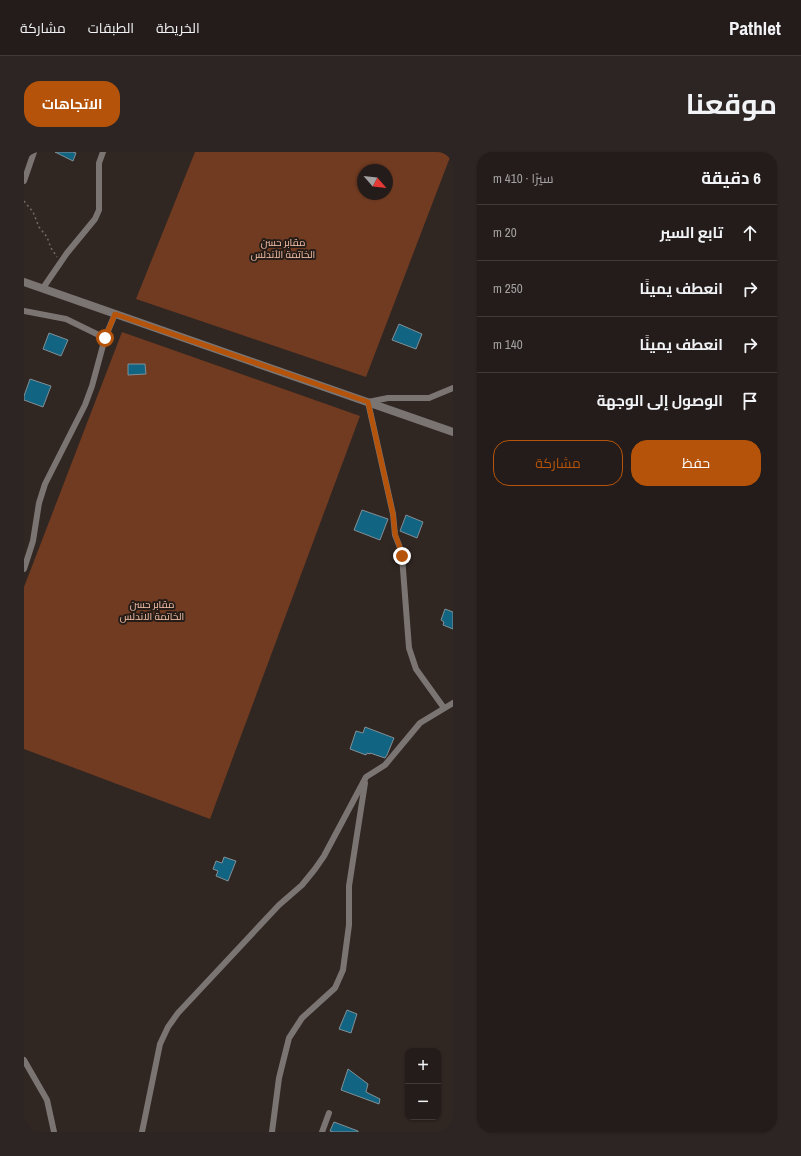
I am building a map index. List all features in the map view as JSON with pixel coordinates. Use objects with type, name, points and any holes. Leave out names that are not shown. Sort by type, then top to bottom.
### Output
[{"type":"street","points":[[24,181],[34,152]]},
{"type":"street","points":[[43,288],[77,240],[95,219],[99,210],[99,163],[103,152]]},
{"type":"street","points":[[24,282],[453,432]]},
{"type":"street","points":[[24,311],[61,317],[105,338]]},
{"type":"street","points":[[24,569],[33,542],[39,503],[45,484],[85,405],[92,386],[105,338],[115,314]]},
{"type":"street","points":[[368,402],[388,398],[429,398],[453,388]]},
{"type":"street","points":[[368,402],[393,514],[395,534],[402,556],[409,648],[416,669],[444,708]]},
{"type":"street","points":[[142,1132],[160,1044],[168,1027],[189,1002],[279,905],[302,885],[315,869],[324,856],[366,777],[385,765],[420,723],[453,703]]},
{"type":"street","points":[[272,1132],[279,1078],[290,1038],[302,1018],[335,988],[343,970],[349,926],[349,886],[366,777]]},
{"type":"street","points":[[24,1060],[47,1100],[54,1132]]},
{"type":"street","points":[[322,1132],[329,1113]]},
{"type":"path","points":[[24,201],[33,212],[39,227],[47,237],[51,248],[61,262]]},
{"type":"green space","name":"مقابر حسن الخاتمة الأندلس","points":[[195,152],[452,152],[366,377],[136,299]]},
{"type":"green space","name":"مقابر حسن الخاتمة الاندلس","points":[[122,332],[360,416],[210,819],[24,749],[24,587]]},
{"type":"building","points":[[55,152],[73,152],[76,153],[73,161]]},
{"type":"building","points":[[399,324],[422,334],[416,349],[392,340]]},
{"type":"building","points":[[49,333],[68,340],[61,356],[43,349]]},
{"type":"building","points":[[128,364],[145,364],[146,374],[128,375]]},
{"type":"building","points":[[30,379],[51,386],[43,407],[24,400]]},
{"type":"building","points":[[362,510],[388,519],[380,540],[354,530]]},
{"type":"building","points":[[406,515],[423,522],[417,538],[400,531]]},
{"type":"building","points":[[445,609],[453,612],[453,629],[443,625],[444,622],[441,620]]},
{"type":"building","points":[[365,727],[394,738],[385,758],[370,753],[367,753],[366,755],[350,749],[356,731],[363,733]]},
{"type":"building","points":[[224,857],[236,861],[228,881],[216,876],[218,871],[213,869],[216,861],[222,863]]},
{"type":"building","points":[[347,1010],[357,1014],[351,1033],[339,1029]]},
{"type":"building","points":[[348,1069],[368,1084],[366,1092],[380,1099],[379,1104],[341,1090]]},
{"type":"building","points":[[334,1122],[358,1131],[358,1132],[330,1131]]},
{"type":"route","points":[[105,338],[115,314],[361,398],[368,402],[393,514],[395,534],[402,556]]}]
